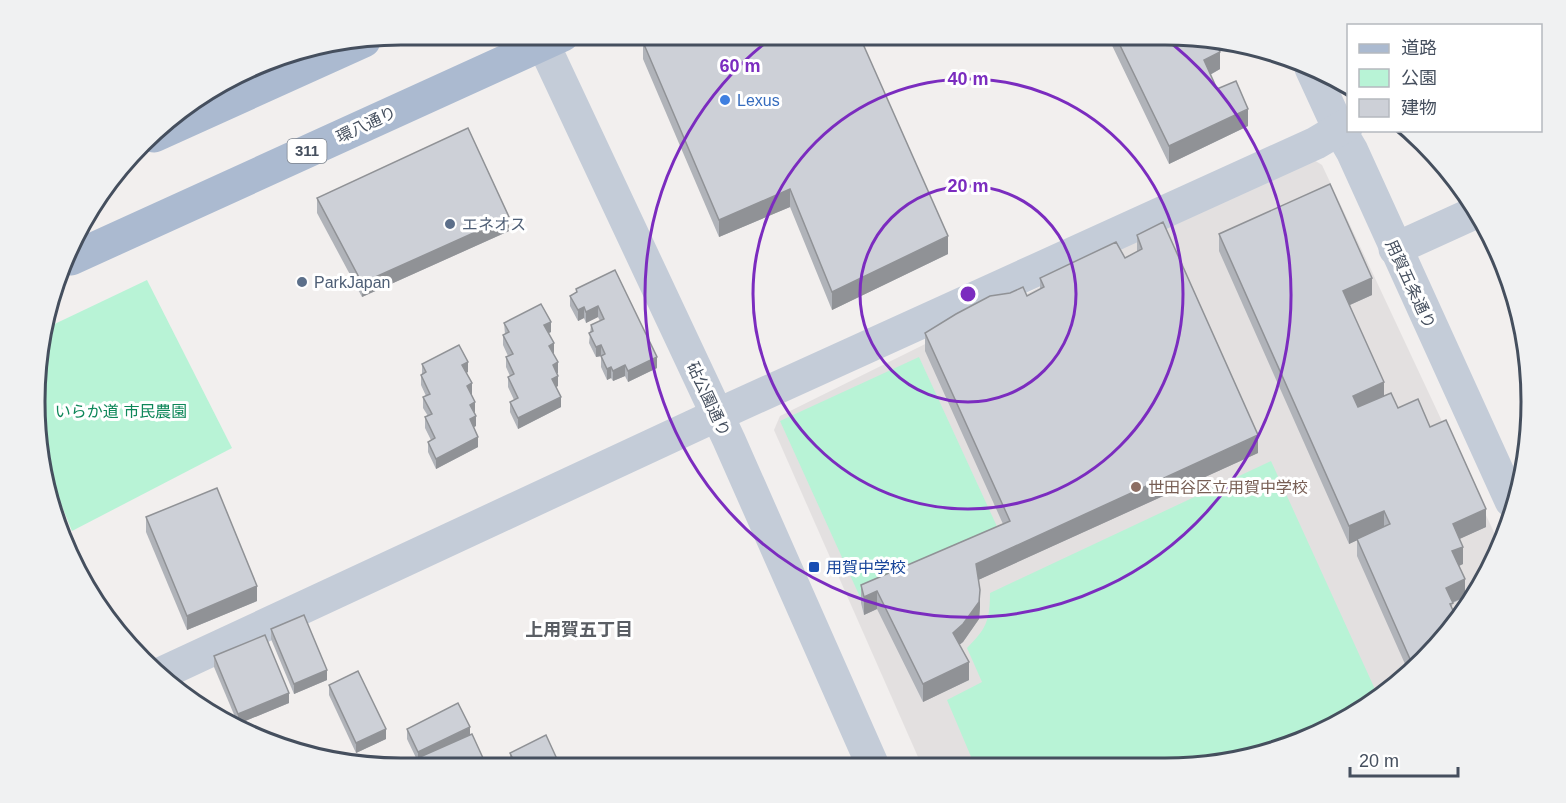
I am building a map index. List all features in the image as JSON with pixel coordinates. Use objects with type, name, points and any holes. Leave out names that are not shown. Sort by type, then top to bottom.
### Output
[{"type":"main road","name":"環八通り","points":[[76,257],[533,45]]},
{"type":"main road","points":[[173,127],[344,50]]},
{"type":"street","name":"砧公園通り","points":[[551,45],[717,415],[860,758]]},
{"type":"street","name":"用賀五条通り","points":[[1318,80],[1344,126],[1352,151],[1395,249],[1509,464],[1510,491]]},
{"type":"street","points":[[167,671],[717,415],[1316,144],[1344,126]]},
{"type":"street","points":[[1395,249],[1469,216]]},
{"type":"shaded area","name":"世田谷区立用賀中学校","points":[[1306,155],[1322,165],[1495,535],[1461,600],[1417,654],[1363,698],[1301,731],[1257,746],[1188,757],[918,758],[774,430],[780,416]]},
{"type":"green space","name":"いらか道 市民農園","points":[[147,280],[232,448],[72,531],[57,494],[48,448],[46,378],[54,324]]},
{"type":"green space","points":[[919,357],[1000,533],[860,597],[780,421]]},
{"type":"green space","points":[[1271,461],[1375,689],[1343,710],[1301,731],[1257,746],[1211,755],[1164,758],[972,758],[947,700],[982,682],[967,648],[986,624],[990,593]]},
{"type":"building","points":[[644,45],[863,45],[948,236],[832,292],[790,189],[719,220]]},
{"type":"building","points":[[1120,45],[1188,46],[1219,49],[1220,52],[1204,60],[1217,89],[1236,81],[1248,109],[1169,146]]},
{"type":"building","points":[[468,128],[509,217],[362,283],[317,198]]},
{"type":"building","points":[[1330,184],[1372,278],[1343,291],[1384,382],[1353,396],[1358,407],[1391,393],[1398,408],[1418,399],[1430,427],[1446,420],[1486,509],[1453,524],[1463,547],[1452,551],[1465,579],[1446,588],[1453,603],[1450,604],[1453,611],[1433,637],[1411,660],[1357,539],[1390,524],[1384,511],[1349,526],[1219,234]]},
{"type":"building","points":[[1163,222],[1258,435],[976,564],[980,590],[979,602],[963,624],[953,633],[969,662],[923,684],[877,591],[864,597],[861,585],[1010,521],[925,333],[990,296],[1010,293],[1023,287],[1027,296],[1044,287],[1040,278],[1116,242],[1125,258],[1142,249],[1137,235]]},
{"type":"building","points":[[615,270],[657,357],[628,371],[625,365],[613,371],[611,367],[607,369],[601,356],[605,354],[601,345],[596,347],[589,333],[593,331],[591,325],[604,319],[598,306],[586,312],[584,307],[578,310],[570,296],[577,292],[576,289]]},
{"type":"building","points":[[541,304],[551,322],[544,325],[554,343],[549,346],[558,362],[553,365],[558,376],[552,379],[561,397],[518,418],[510,402],[518,398],[508,377],[514,374],[506,357],[513,354],[503,335],[509,332],[504,323]]},
{"type":"building","points":[[459,345],[468,362],[462,365],[472,383],[467,386],[475,402],[470,405],[476,416],[470,419],[478,437],[436,459],[428,442],[435,438],[425,417],[432,414],[423,397],[430,394],[421,375],[426,372],[422,364]]},
{"type":"building","points":[[217,488],[257,586],[187,616],[146,517]]},
{"type":"building","points":[[304,615],[327,670],[294,684],[271,629]]},
{"type":"building","points":[[265,635],[289,693],[238,714],[214,656]]},
{"type":"building","points":[[358,671],[386,729],[356,743],[329,685]]},
{"type":"building","points":[[458,703],[470,727],[418,752],[407,729]]},
{"type":"building","points":[[472,734],[483,758],[420,758]]},
{"type":"building","points":[[546,735],[557,758],[512,758],[510,753]]},
{"type":"place","name":"Lexus","points":[[725,100]]},
{"type":"place","name":"エネオス","points":[[450,224]]},
{"type":"place","name":"ParkJapan","points":[[302,282]]},
{"type":"place","name":"世田谷区立用賀中学校","points":[[1136,487]]},
{"type":"place","name":"用賀中学校","points":[[814,567]]},
{"type":"district","name":"上用賀五丁目","points":[[579,630]]}]
